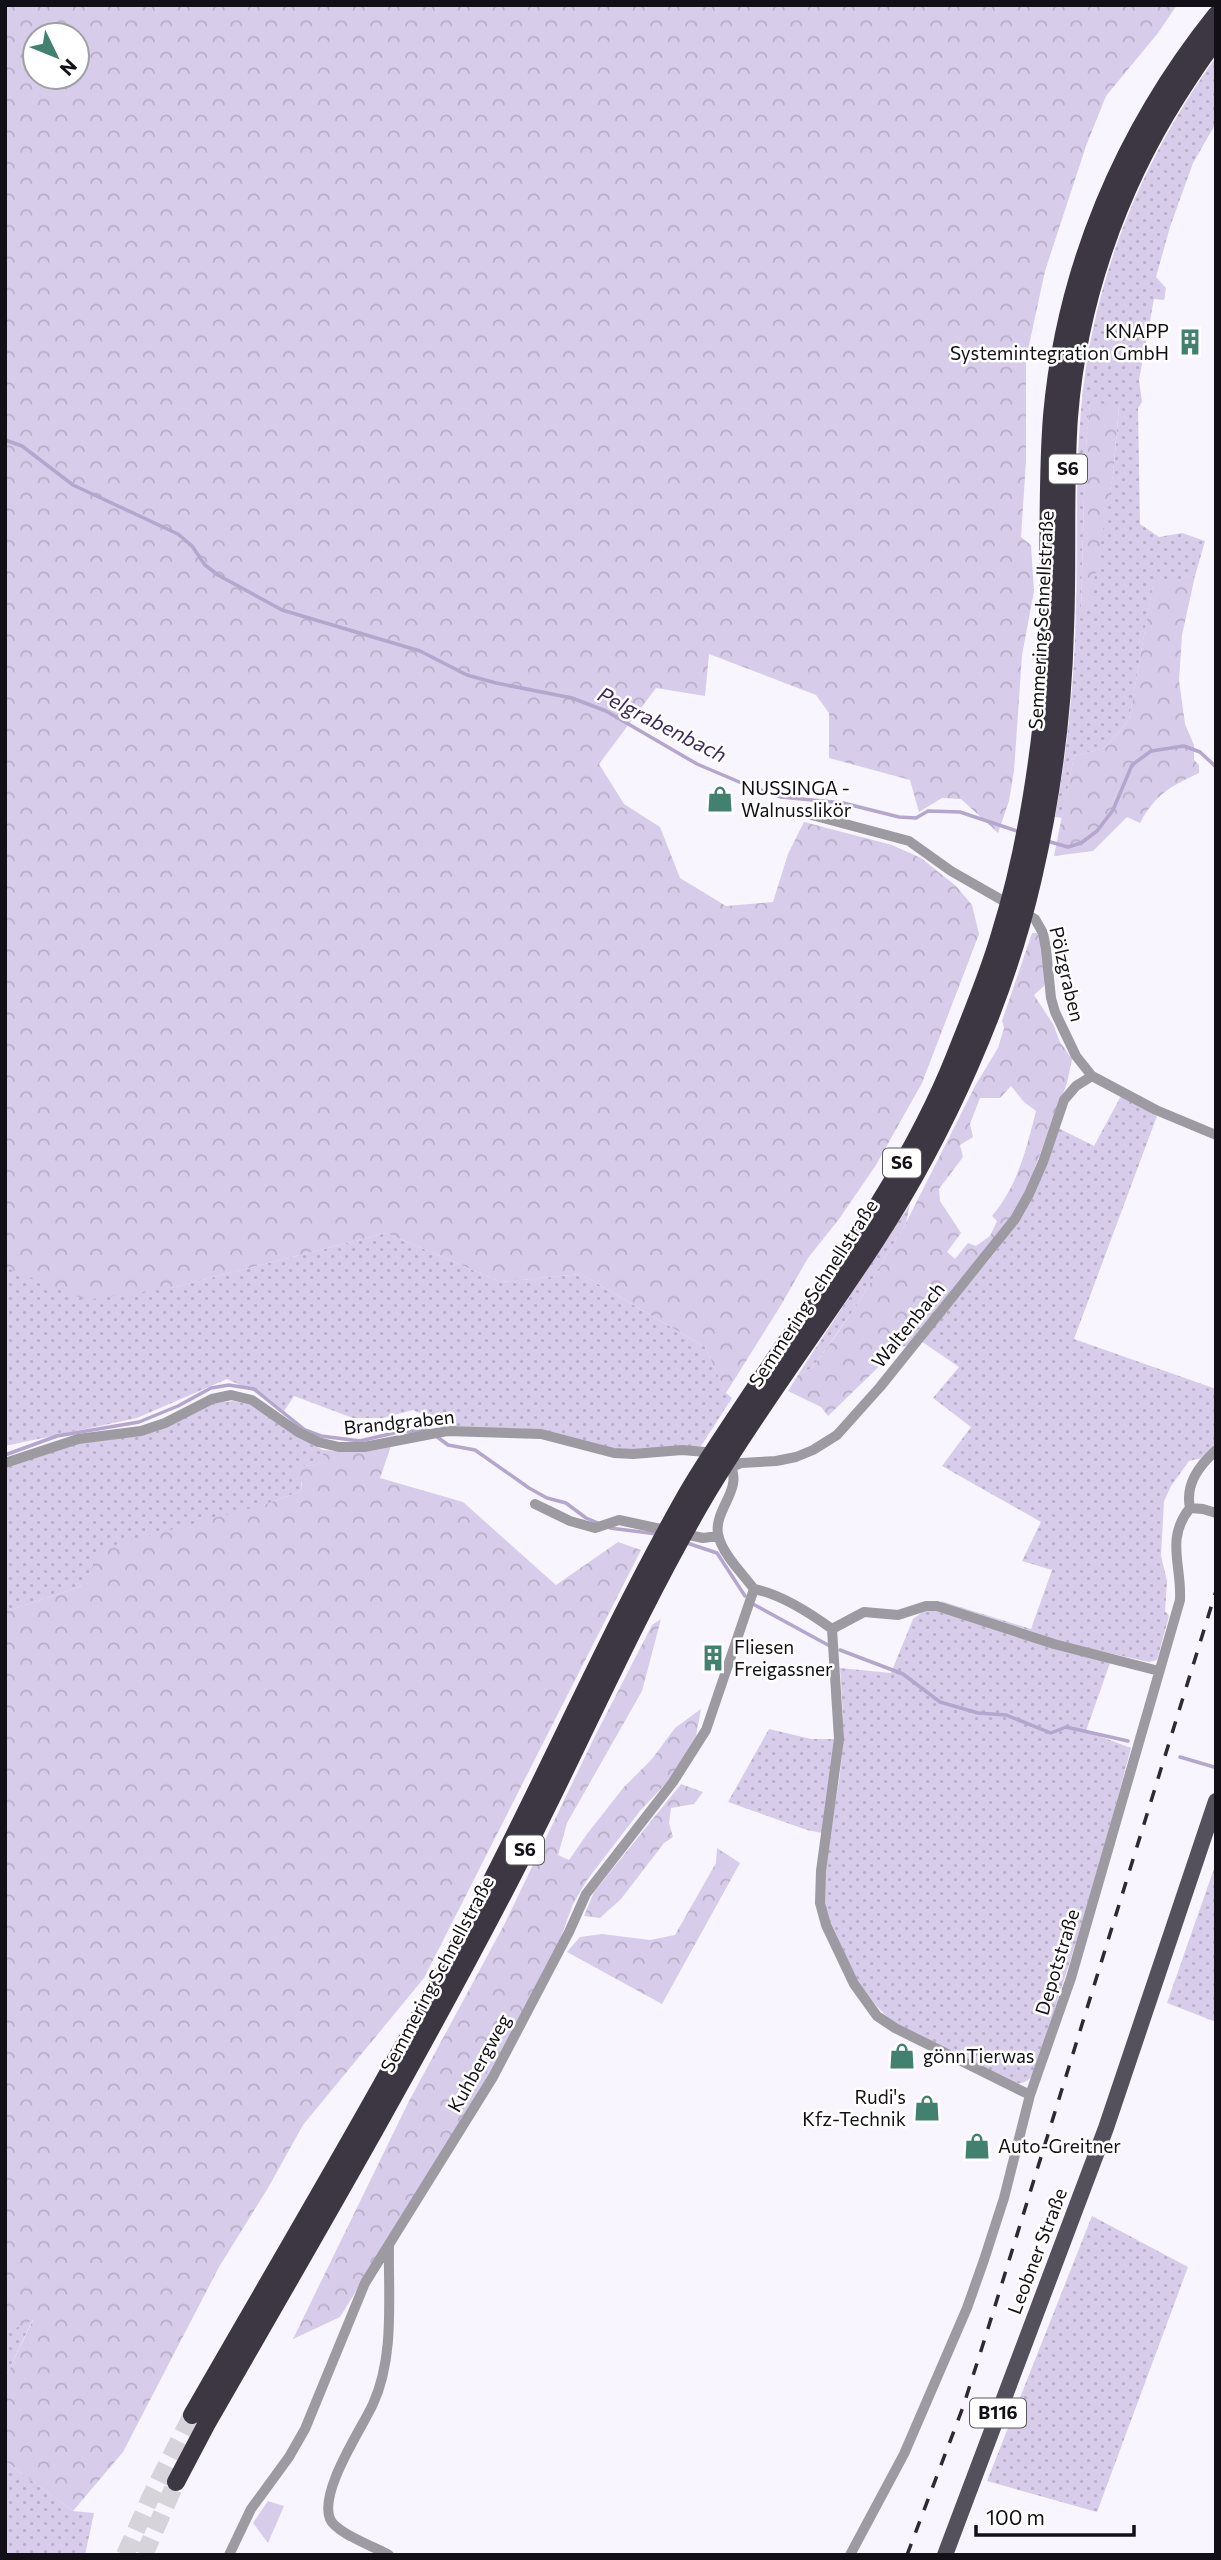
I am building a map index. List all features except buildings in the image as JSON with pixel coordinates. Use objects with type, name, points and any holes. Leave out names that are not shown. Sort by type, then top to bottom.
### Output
[{"type":"highway","points":[[1190,47],[1194,29],[1210,5]]},
{"type":"highway","name":"Semmering Schnellstraße","points":[[768,1384],[880,1234],[929,1150],[967,1070],[998,991],[1032,882],[1049,634],[1052,416],[1064,331],[1099,214],[1123,158],[1152,104],[1190,47],[1216,15]]},
{"type":"highway","name":"Semmering Schnellstraße","points":[[192,2415],[406,2043],[651,1576],[709,1490],[768,1384],[866,1225],[914,1143],[952,1064],[995,952],[1016,877],[1037,819],[1061,706],[1069,416],[1081,333],[1099,261],[1129,184],[1155,132],[1216,40]]},
{"type":"highway","name":"Semmering Schnellstraße","points":[[176,2482],[421,2051],[508,1885],[651,1576]]},
{"type":"main road","name":"Leobner Straße","points":[[945,2555],[1106,2128],[1216,1801]]},
{"type":"street","name":"Pölzgraben","points":[[793,810],[909,841],[951,871],[1035,919],[1043,933],[1055,1012],[1076,1056],[1092,1076],[1156,1111],[1216,1135]]},
{"type":"street","name":"Waltenbach","points":[[731,1467],[741,1463],[796,1457],[826,1443],[849,1422],[1015,1219],[1043,1162],[1064,1100],[1076,1086],[1092,1076]]},
{"type":"street","name":"Brandgraben","points":[[5,1463],[78,1439],[141,1431],[165,1423],[212,1399],[231,1395],[252,1399],[298,1432],[340,1447],[364,1447],[447,1430],[512,1433],[562,1438],[614,1453],[697,1450],[731,1467]]},
{"type":"street","name":"Depotstraße","points":[[850,2555],[904,2454],[967,2308],[1004,2198],[1030,2095],[1071,1978],[1180,1600],[1181,1582],[1175,1539],[1181,1520],[1190,1508],[1187,1496],[1196,1472],[1216,1450]]},
{"type":"street","points":[[731,1467],[734,1481],[720,1518],[718,1536],[730,1557],[754,1589],[765,1591],[819,1619],[832,1629],[839,1739],[821,1871],[821,1903],[825,1925],[854,1984],[877,2016],[916,2041],[1030,2095]]},
{"type":"street","points":[[536,1504],[570,1521],[595,1528],[619,1520],[703,1538],[718,1536]]},
{"type":"street","points":[[1190,1508],[1216,1513]]},
{"type":"street","name":"Kuhbergweg","points":[[229,2555],[251,2509],[289,2457],[305,2429],[365,2283],[493,2077],[586,1894],[673,1782],[706,1730],[754,1589]]},
{"type":"street","points":[[832,1629],[864,1612],[898,1615],[926,1606],[937,1606],[1054,1644],[1159,1671]]},
{"type":"street","points":[[389,2244],[387,2357],[384,2376],[335,2480],[328,2511],[333,2524],[341,2530],[389,2555]]},
{"type":"green space","points":[[5,5],[1177,5],[1158,33],[1106,96],[1086,146],[1045,271],[1026,359],[1026,461],[1021,537],[1031,545],[1034,591],[1022,655],[1014,771],[1009,801],[998,833],[961,799],[942,798],[919,812],[910,780],[829,758],[829,713],[816,695],[709,654],[705,696],[656,688],[599,764],[624,804],[660,827],[680,878],[726,906],[773,902],[788,854],[804,822],[892,845],[921,858],[956,886],[972,905],[979,934],[922,1083],[876,1165],[808,1258],[726,1393],[705,1347],[581,1274],[501,1282],[386,1233],[171,1288],[86,1300],[10,1269],[5,1271]]},
{"type":"green space","points":[[1216,57],[1216,123],[1193,163],[1170,227],[1156,277],[1166,288],[1164,300],[1154,299],[1139,380],[1142,402],[1138,408],[1140,524],[1159,537],[1182,533],[1205,541],[1195,576],[1153,585],[1129,720],[1105,748],[1074,756],[1062,818],[1055,817],[1064,764],[1072,686],[1078,459],[1087,362],[1096,315],[1125,224],[1143,181],[1189,97]],"holes":[[[1090,403],[1119,407],[1113,475],[1099,548],[1081,608],[1085,458]]]},
{"type":"green space","points":[[1090,402],[1119,406],[1113,475],[1091,598],[1081,609],[1085,458]]},
{"type":"green space","points":[[1195,576],[1182,635],[1179,680],[1185,724],[1194,745],[1194,760],[1199,765],[1199,773],[1164,792],[1140,823],[1127,817],[1093,851],[1054,856],[1074,756],[1105,748],[1129,720],[1153,584]]},
{"type":"green space","points":[[1032,933],[1039,933],[1046,976],[1044,986],[1034,995],[1072,1059],[1067,1083],[1023,1199],[990,1249],[915,1342],[896,1350],[828,1416],[821,1407],[788,1391],[798,1375],[812,1368],[836,1335],[906,1223],[975,1086],[998,1048],[1004,1028],[1002,1021]],"holes":[[[1011,1086],[1024,1102],[1036,1111],[1015,1179],[992,1216],[997,1221],[990,1236],[976,1246],[968,1243],[955,1259],[947,1252],[961,1233],[940,1201],[939,1189],[963,1157],[960,1145],[973,1137],[970,1124],[980,1098],[1000,1098]]]},
{"type":"green space","points":[[1121,1096],[1157,1116],[1074,1339],[1216,1389],[1216,1442],[1201,1458],[1189,1461],[1164,1501],[1161,1556],[1167,1581],[1165,1611],[1169,1616],[1157,1660],[1149,1662],[1064,1643],[943,1604],[941,1601],[1031,1629],[1052,1570],[1022,1561],[1041,1522],[942,1466],[971,1427],[933,1398],[959,1367],[921,1341],[993,1255],[1026,1209],[1058,1128],[1094,1146]]},
{"type":"green space","points":[[910,1204],[906,1223],[857,1305],[812,1368],[798,1375]]},
{"type":"green space","points":[[386,1233],[501,1282],[581,1274],[705,1347],[726,1393],[732,1398],[701,1446],[634,1451],[615,1449],[543,1431],[451,1427],[413,1410],[383,1418],[353,1418],[294,1396],[284,1411],[268,1398],[227,1379],[137,1418],[5,1446],[5,1271],[10,1269],[171,1288]]},
{"type":"green space","points":[[233,1401],[258,1406],[303,1440],[323,1450],[323,1460],[316,1465],[302,1466],[301,1491],[85,1585],[5,1612],[5,1467],[76,1443],[132,1437],[215,1403]]},
{"type":"green space","points":[[391,1446],[380,1478],[463,1502],[556,1585],[618,1542],[641,1550],[424,1978],[303,2125],[219,2267],[123,2452],[73,2511],[5,2461],[5,2378],[33,2320],[5,2333],[5,1612],[85,1585],[100,1549],[266,1504],[301,1491],[302,1483],[294,1474],[302,1466],[316,1465],[323,1460],[323,1450],[354,1452]]},
{"type":"green space","points":[[935,1610],[1110,1663],[1086,1731],[1131,1748],[1085,1913],[1032,2076],[1027,2081],[1015,2084],[899,2027],[885,2015],[848,1966],[831,1928],[826,1909],[824,1875],[842,1752],[840,1668],[891,1673],[913,1619],[924,1611]]},
{"type":"green space","points":[[661,1619],[642,1691],[567,1823],[558,1855],[569,1860],[624,1787],[652,1759],[675,1728],[701,1709],[696,1736],[670,1779],[640,1811],[587,1880],[573,1904],[558,1945],[490,2075],[340,2317],[293,2339],[408,2103],[505,1923],[594,1738],[652,1625]]},
{"type":"green space","points":[[769,1729],[811,1739],[835,1739],[822,1833],[728,1802]]},
{"type":"green space","points":[[681,1784],[703,1792],[694,1804],[671,1808],[669,1823],[673,1837],[664,1843],[621,1899],[600,1918],[584,1916],[594,1892]]},
{"type":"green space","points":[[717,1848],[740,1863],[662,2004],[567,1952],[580,1937],[602,1934],[650,1940],[675,1935],[716,1863]]},
{"type":"green space","points":[[1216,1863],[1216,2022],[1167,2003]]},
{"type":"green space","points":[[1092,2216],[1188,2267],[1097,2512],[987,2481]]},
{"type":"green space","points":[[33,2319],[5,2378],[5,2333]]},
{"type":"green space","points":[[5,2461],[73,2511],[94,2513],[85,2555],[5,2555]]},
{"type":"green space","points":[[268,2501],[284,2506],[268,2543],[253,2523]]},
{"type":"waterway","name":"Pelgrabenbach","points":[[5,440],[22,446],[73,485],[178,534],[192,546],[205,565],[218,575],[282,610],[420,651],[467,675],[572,698],[606,711],[697,764],[781,797],[843,803],[899,817],[916,818],[928,811],[960,812],[1020,832]]},
{"type":"waterway","name":"Pelgrabenbach","points":[[1047,841],[1068,847],[1081,843],[1097,831],[1113,810],[1132,765],[1151,751],[1184,746],[1200,752],[1216,767]]},
{"type":"waterway","points":[[5,1455],[57,1436],[139,1422],[178,1406],[211,1388],[229,1385],[254,1389],[305,1430],[321,1436],[360,1441],[398,1432],[428,1430]]},
{"type":"waterway","points":[[436,1436],[448,1445],[475,1450],[529,1488],[547,1498],[566,1503],[586,1518],[598,1523]]},
{"type":"waterway","points":[[610,1528],[657,1534]]},
{"type":"waterway","points":[[684,1542],[717,1553],[745,1596]]},
{"type":"waterway","points":[[753,1604],[828,1645]]},
{"type":"waterway","points":[[840,1650],[903,1674],[940,1702],[978,1713],[1006,1715],[1051,1733],[1066,1727],[1128,1741]]},
{"type":"waterway","points":[[1180,1757],[1214,1767]]},
{"type":"tunnel","points":[[125,2555],[192,2415]]},
{"type":"tunnel","points":[[144,2555],[176,2482]]},
{"type":"railway","points":[[907,2555],[963,2407],[1216,1591]]},
{"type":"place","name":"KNAPP Systemintegration GmbH","points":[[1190,342]]},
{"type":"place","name":"NUSSINGA - Walnusslikör","points":[[720,799]]},
{"type":"place","name":"Fliesen Freigassner","points":[[713,1658]]},
{"type":"place","name":"gönnTierwas","points":[[902,2056]]},
{"type":"place","name":"Rudi's Kfz-Technik","points":[[927,2108]]},
{"type":"place","name":"Auto-Greitner","points":[[977,2146]]}]
